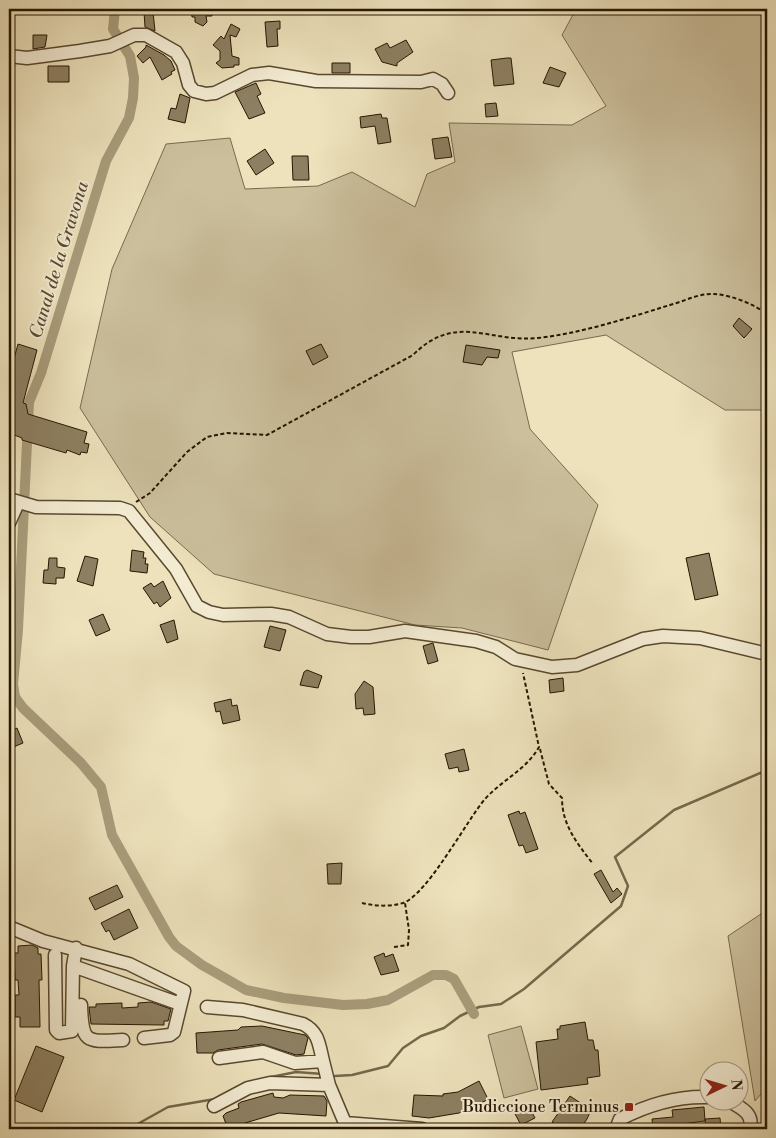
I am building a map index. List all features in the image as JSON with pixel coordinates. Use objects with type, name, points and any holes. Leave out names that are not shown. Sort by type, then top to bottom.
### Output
[{"type":"street","points":[[9,56],[27,58],[110,46],[125,38],[146,35],[159,40],[176,52],[183,63],[189,85],[194,91],[206,94],[215,93],[252,75],[269,73],[316,81],[421,82],[433,79],[442,84],[448,93]]},
{"type":"street","points":[[9,522],[13,501],[36,507],[120,508],[129,511],[176,570],[197,606],[208,612],[223,615],[271,614],[289,617],[328,634],[370,637],[405,631],[476,641],[496,647],[504,654],[520,661],[552,667],[577,666],[643,639],[663,636],[700,638],[767,654]]},
{"type":"street","points":[[9,927],[43,941],[76,948],[129,964],[184,991],[174,1032],[170,1035],[144,1038]]},
{"type":"street","points":[[76,948],[81,1031],[86,1037],[97,1042],[124,1040]]},
{"type":"street","points":[[55,955],[56,1030],[59,1033],[72,1031],[77,967]]},
{"type":"street","points":[[77,967],[180,1004]]},
{"type":"street","points":[[207,1007],[242,1010],[303,1024],[311,1028],[317,1035],[330,1084],[345,1123],[422,1129]]},
{"type":"street","points":[[219,1058],[263,1052],[295,1063],[323,1061]]},
{"type":"street","points":[[214,1106],[248,1088],[270,1083],[330,1084]]},
{"type":"street","points":[[616,1129],[620,1119],[634,1112],[678,1099],[698,1097]]},
{"type":"street","points":[[743,1110],[748,1113],[752,1122],[750,1129]]},
{"type":"path","points":[[129,511],[131,506],[150,493],[187,452],[207,437],[227,433],[267,436],[413,355],[427,340],[456,331],[536,338],[577,331],[672,305],[690,297],[714,294],[733,298],[767,314]]},
{"type":"path","points":[[520,661],[549,784],[562,798],[562,814],[574,840],[592,864]]},
{"type":"path","points":[[362,903],[379,907],[405,903],[426,883],[485,799],[532,760],[539,747]]},
{"type":"path","points":[[394,947],[408,945],[410,930],[405,903]]},
{"type":"shaded area","points":[[573,9],[767,9],[767,410],[725,410],[606,335],[512,352],[530,429],[598,505],[548,650],[462,628],[415,625],[214,574],[150,517],[80,408],[112,269],[166,144],[230,138],[245,189],[318,186],[352,172],[415,207],[427,174],[455,162],[449,123],[572,125],[606,106],[562,35],[575,11]]},
{"type":"shaded area","points":[[767,910],[767,1087],[755,1101],[728,936]]},
{"type":"shaded area","points":[[521,1026],[538,1089],[504,1098],[488,1035]]},
{"type":"building","points":[[191,9],[211,9],[212,16],[206,16],[207,22],[203,26],[195,22]]},
{"type":"building","points":[[144,12],[153,12],[155,31],[145,27]]},
{"type":"building","points":[[280,21],[280,29],[277,29],[278,46],[267,47],[265,22]]},
{"type":"building","points":[[231,24],[240,29],[236,37],[230,35],[232,56],[239,58],[239,65],[222,68],[216,63],[220,60],[220,51],[213,45],[221,36],[224,39]]},
{"type":"building","points":[[33,35],[47,35],[45,47],[33,49]]},
{"type":"building","points":[[406,40],[413,52],[397,63],[397,66],[382,62],[375,49],[387,43],[390,48]]},
{"type":"building","points":[[146,45],[171,61],[175,70],[171,72],[172,74],[162,80],[150,57],[143,63],[137,56]]},
{"type":"building","points":[[511,58],[514,84],[494,86],[491,60]]},
{"type":"building","points":[[332,63],[350,63],[350,73],[332,73]]},
{"type":"building","points":[[48,66],[69,66],[69,82],[48,82]]},
{"type":"building","points":[[550,67],[566,73],[559,87],[543,83]]},
{"type":"building","points":[[256,83],[261,94],[257,96],[265,113],[249,119],[235,92]]},
{"type":"building","points":[[180,94],[190,98],[185,123],[168,119],[171,108],[176,109]]},
{"type":"building","points":[[496,103],[498,116],[486,117],[485,104]]},
{"type":"building","points":[[381,114],[382,118],[387,118],[391,142],[378,144],[375,126],[361,128],[360,117]]},
{"type":"building","points":[[448,137],[452,157],[435,159],[432,139]]},
{"type":"building","points":[[265,149],[274,163],[256,175],[247,161]]},
{"type":"building","points":[[292,156],[308,156],[309,180],[293,180]]},
{"type":"building","points":[[739,318],[752,329],[744,338],[733,326]]},
{"type":"building","points":[[18,344],[37,350],[23,403],[26,404],[28,414],[87,432],[84,443],[89,444],[87,453],[81,452],[80,455],[67,450],[66,453],[22,440],[22,438],[9,433],[9,365],[12,366]]},
{"type":"building","points":[[321,344],[328,357],[313,365],[306,351]]},
{"type":"building","points":[[466,345],[500,350],[498,358],[487,357],[482,365],[463,362]]},
{"type":"building","points":[[132,550],[144,552],[145,564],[148,564],[147,573],[130,571]]},
{"type":"building","points":[[709,553],[718,595],[695,600],[686,558]]},
{"type":"building","points":[[85,556],[98,559],[93,586],[77,581]]},
{"type":"building","points":[[49,558],[57,558],[57,567],[65,568],[64,578],[56,578],[56,584],[43,583],[44,570],[48,570]]},
{"type":"building","points":[[163,581],[171,598],[160,607],[157,602],[154,604],[143,588],[151,583],[154,587]]},
{"type":"building","points":[[103,614],[110,630],[96,636],[89,620]]},
{"type":"building","points":[[174,620],[178,639],[167,643],[160,625]]},
{"type":"building","points":[[270,626],[286,630],[280,651],[264,647]]},
{"type":"building","points":[[433,643],[438,661],[428,664],[423,646]]},
{"type":"building","points":[[307,670],[322,676],[318,688],[300,685],[304,672]]},
{"type":"building","points":[[563,678],[564,691],[550,693],[549,680]]},
{"type":"building","points":[[364,681],[373,687],[375,714],[364,715],[363,708],[356,709],[355,694]]},
{"type":"building","points":[[231,699],[232,706],[237,705],[240,720],[223,724],[220,711],[216,712],[214,703]]},
{"type":"building","points":[[17,728],[23,743],[11,748],[9,732]]},
{"type":"building","points":[[464,749],[469,770],[459,772],[458,767],[449,769],[445,754]]},
{"type":"building","points":[[519,811],[520,814],[525,812],[538,849],[526,853],[523,845],[519,846],[508,815]]},
{"type":"building","points":[[342,863],[341,884],[328,884],[327,864]]},
{"type":"building","points":[[601,870],[613,892],[617,888],[622,894],[611,903],[594,874]]},
{"type":"building","points":[[117,885],[123,897],[95,910],[89,898]]},
{"type":"building","points":[[129,909],[138,928],[114,940],[109,930],[106,932],[101,923]]},
{"type":"building","points":[[32,945],[38,948],[38,954],[41,954],[42,980],[39,980],[40,1027],[20,1027],[20,1017],[15,1017],[15,995],[19,995],[18,980],[15,980],[14,953],[18,953],[18,946]]},
{"type":"building","points":[[384,953],[385,957],[393,954],[399,971],[381,975],[374,957]]},
{"type":"building","points":[[151,1002],[171,1009],[168,1021],[164,1021],[164,1025],[91,1024],[89,1007],[96,1007],[96,1004],[122,1003],[122,1008],[138,1007],[138,1003]]},
{"type":"building","points":[[585,1022],[588,1040],[593,1040],[595,1050],[598,1050],[600,1076],[587,1078],[588,1084],[541,1090],[536,1042],[558,1039],[557,1029],[560,1029],[560,1026]]},
{"type":"building","points":[[262,1026],[305,1035],[308,1038],[304,1054],[296,1055],[262,1044],[218,1050],[213,1053],[197,1053],[196,1033]]},
{"type":"building","points":[[36,1046],[64,1057],[42,1112],[14,1100]]},
{"type":"building","points":[[479,1081],[488,1099],[485,1101],[459,1113],[429,1118],[412,1116],[414,1095],[443,1096],[443,1094],[458,1092]]},
{"type":"building","points":[[273,1093],[274,1097],[283,1098],[290,1095],[324,1096],[327,1101],[326,1116],[279,1113],[245,1123],[246,1126],[242,1127],[243,1129],[228,1129],[223,1116],[226,1113],[239,1108],[238,1104],[241,1102]]},
{"type":"building","points":[[570,1096],[591,1110],[587,1119],[580,1129],[552,1129],[555,1124],[552,1122]]},
{"type":"building","points":[[528,1105],[535,1118],[521,1125],[514,1112]]},
{"type":"building","points":[[698,1108],[698,1110],[704,1110],[705,1121],[674,1125],[675,1129],[653,1129],[652,1119],[673,1117],[672,1110]]},
{"type":"building","points":[[720,1118],[721,1129],[706,1129],[705,1119]]},
{"type":"waterway","name":"Canal de la Gravona","points":[[115,9],[113,29],[130,56],[134,78],[133,98],[129,118],[106,161],[41,373],[29,402],[18,630],[13,684],[15,697],[23,708],[81,763],[101,787],[112,835],[169,937],[176,946],[202,965],[246,990],[284,998],[343,1005],[367,1004],[388,1000],[433,975],[446,975],[454,979],[474,1014]]},
{"type":"waterway","points":[[335,1076],[352,1075],[388,1066],[403,1048],[421,1036],[444,1028],[460,1016],[479,1007],[501,1004],[524,989],[621,906],[628,886],[615,857],[674,810],[767,770]]},
{"type":"waterway","points":[[271,1077],[296,1072],[323,1074]]},
{"type":"waterway","points":[[124,1129],[134,1126],[168,1107],[215,1099]]},
{"type":"place","name":"Budiccione Terminus","points":[[629,1107]]}]
